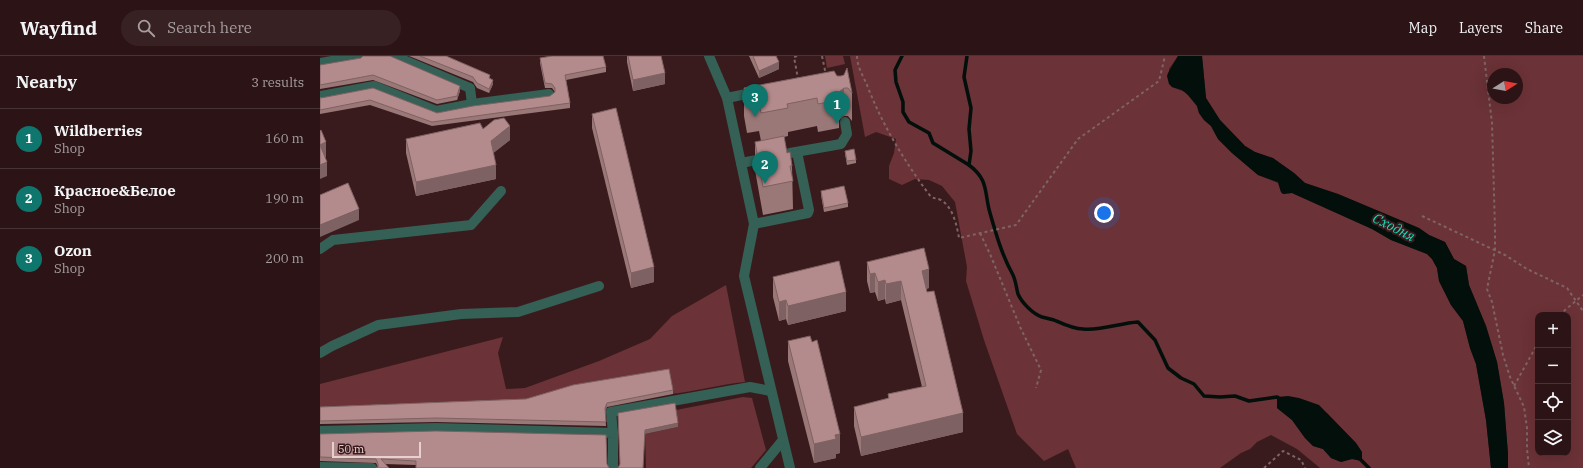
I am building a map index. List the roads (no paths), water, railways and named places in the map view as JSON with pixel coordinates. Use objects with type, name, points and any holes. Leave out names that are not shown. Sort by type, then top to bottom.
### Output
[{"type":"street","points":[[320,63],[360,56]]},
{"type":"street","points":[[394,56],[470,88],[472,104]]},
{"type":"street","points":[[709,56],[727,98],[754,224],[744,276],[790,468]]},
{"type":"street","points":[[320,96],[374,86],[436,111],[472,104],[549,94]]},
{"type":"street","points":[[727,98],[764,91]]},
{"type":"street","points":[[741,163],[841,144],[847,134],[845,122]]},
{"type":"street","points":[[754,224],[808,213],[797,152]]},
{"type":"street","points":[[320,249],[333,240],[471,225],[500,191]]},
{"type":"street","points":[[320,353],[378,325],[461,314],[518,312],[599,286]]},
{"type":"street","points":[[613,468],[613,433],[611,412],[750,387],[771,391]]},
{"type":"street","points":[[320,431],[436,428],[613,433]]},
{"type":"street","points":[[760,468],[783,440]]},
{"type":"street","points":[[320,467],[372,468]]},
{"type":"water","name":"Сходня","points":[[1178,56],[1202,56],[1206,98],[1220,120],[1245,146],[1255,152],[1273,158],[1305,183],[1338,194],[1419,228],[1429,235],[1445,242],[1454,259],[1466,266],[1469,285],[1486,326],[1497,362],[1504,403],[1508,468],[1491,468],[1486,420],[1476,364],[1463,321],[1451,305],[1439,281],[1437,268],[1432,259],[1427,254],[1391,240],[1372,229],[1292,193],[1283,194],[1278,182],[1258,175],[1218,139],[1211,126],[1204,120],[1199,113],[1197,106],[1188,95],[1182,90],[1172,87],[1169,84],[1167,76]]},
{"type":"water","points":[[1288,396],[1319,405],[1356,443],[1362,452],[1362,461],[1352,459],[1341,462],[1331,458],[1323,449],[1313,446],[1292,420],[1277,408],[1277,397]]},
{"type":"waterway","points":[[902,56],[895,70],[896,82],[903,102],[903,112],[909,122],[929,133],[933,143],[969,165]]},
{"type":"waterway","points":[[967,56],[964,77],[971,108],[969,129],[971,151],[969,165],[983,181],[988,206],[1005,259],[1014,278],[1018,294],[1025,304],[1039,316],[1079,329],[1097,329],[1138,322],[1155,340],[1168,368],[1181,378],[1194,384],[1204,396],[1235,396],[1249,401],[1277,397],[1280,399]]},
{"type":"waterway","points":[[1359,458],[1369,468]]},
{"type":"place","name":"Ozon","points":[[755,117]]},
{"type":"place","name":"Wildberries","points":[[837,124]]},
{"type":"place","name":"Красное&Белое","points":[[765,184]]}]
